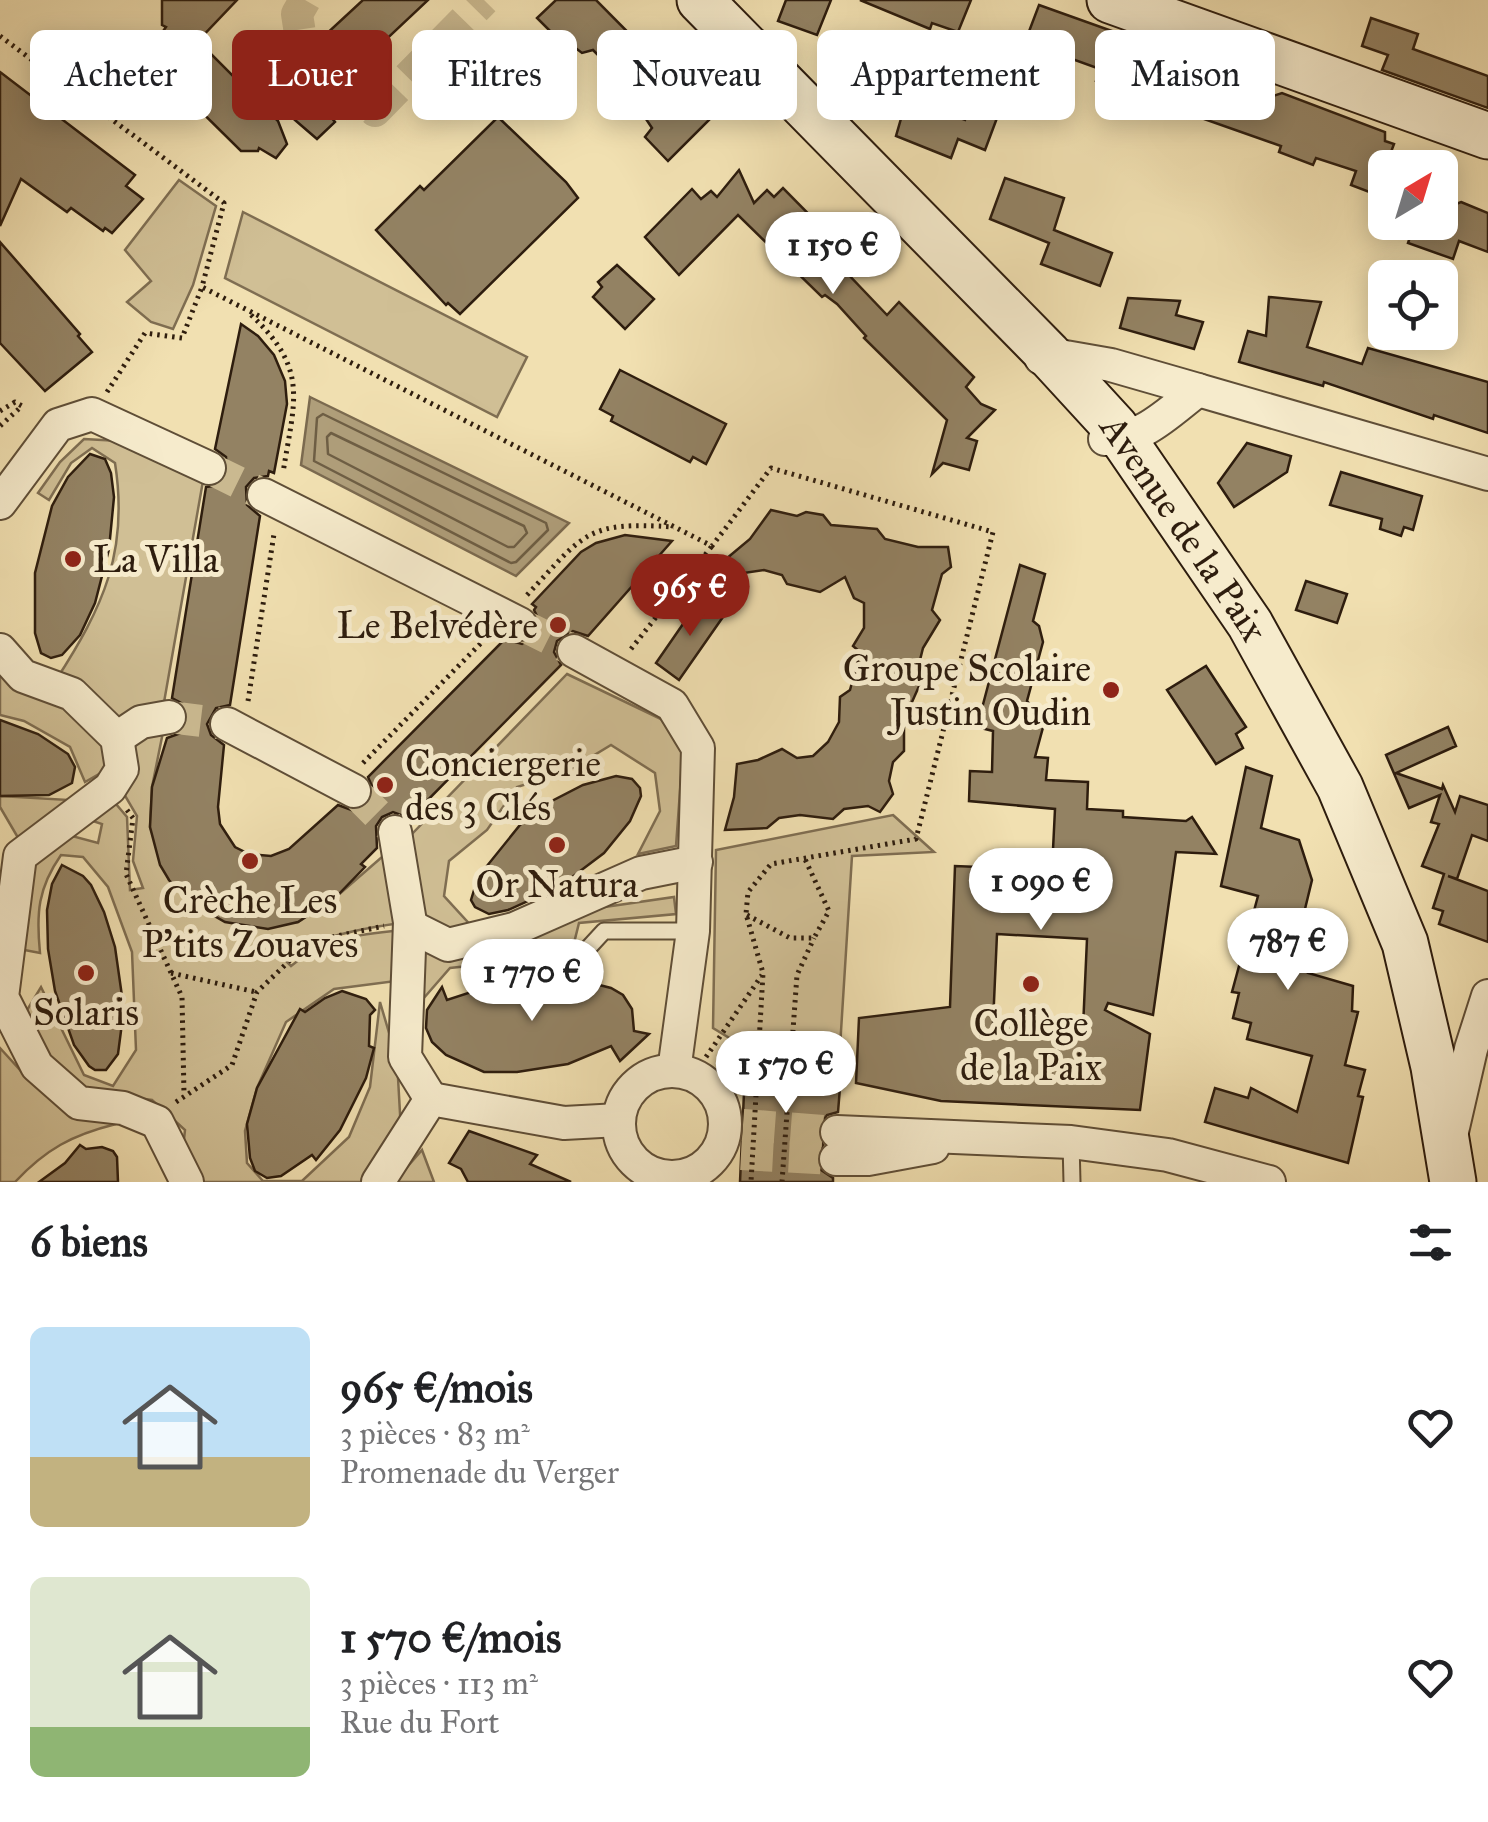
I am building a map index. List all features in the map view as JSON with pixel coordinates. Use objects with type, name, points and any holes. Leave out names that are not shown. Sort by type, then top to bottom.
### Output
[{"type":"main road","name":"Avenue de la Paix","points":[[679,0],[1039,359]]},
{"type":"main road","name":"Avenue de la Paix","points":[[700,0],[1112,439],[1250,624],[1340,787],[1450,1048],[1443,1172]]},
{"type":"main road","points":[[1110,0],[1488,136]]},
{"type":"main road","name":"Avenue de la Paix","points":[[1112,439],[1238,635],[1320,789],[1383,942],[1443,1172]]},
{"type":"street","points":[[1039,359],[1111,365],[1488,474]]},
{"type":"street","points":[[1112,439],[1148,428],[1198,390]]},
{"type":"street","points":[[0,503],[58,425],[92,414],[209,468]]},
{"type":"street","points":[[264,495],[520,624]]},
{"type":"street","points":[[0,650],[24,676],[72,694],[118,738],[122,769],[110,788],[10,846],[2,997],[38,1066]]},
{"type":"street","points":[[574,652],[672,706],[698,748],[689,1066],[691,1075],[717,1097],[735,1148],[698,1170],[666,1180],[650,1173],[626,1152],[619,1120],[631,1090],[658,1073],[689,1066]]},
{"type":"street","points":[[118,738],[141,722],[169,718]]},
{"type":"street","points":[[227,724],[354,790]]},
{"type":"street","points":[[395,832],[410,926],[405,1057],[432,1099],[564,1123],[619,1120]]},
{"type":"street","points":[[410,926],[448,945],[514,928],[641,873],[696,862]]},
{"type":"street","points":[[1450,1048],[1488,996]]},
{"type":"street","points":[[0,1035],[80,1104],[123,1108],[157,1122],[188,1182]]},
{"type":"street","points":[[378,1182],[432,1099]]},
{"type":"street","points":[[836,1145],[902,1155],[955,1137],[1071,1142],[1168,1155],[1269,1182]]},
{"type":"lane","points":[[580,956],[604,931],[693,931]]},
{"type":"lane","points":[[1071,1142],[1072,1182]]},
{"type":"path","points":[[0,36],[224,203],[202,287],[182,338],[146,333],[92,414]]},
{"type":"path","points":[[202,287],[712,546]]},
{"type":"path","points":[[0,411],[15,402],[22,406],[0,426]]},
{"type":"path","points":[[612,673],[771,468],[993,532],[916,839],[771,864],[748,892],[746,914],[763,973],[735,1148]]},
{"type":"path","points":[[110,788],[133,818],[126,874],[182,997],[184,1094]]},
{"type":"path","points":[[782,1182],[797,975],[828,911],[804,857]]},
{"type":"path","points":[[746,914],[790,938],[814,938]]},
{"type":"path","points":[[157,1122],[184,1094],[232,1065],[256,992],[309,942],[373,926],[410,926]]},
{"type":"path","points":[[171,973],[256,992]]},
{"type":"path","points":[[689,1066],[725,1034],[763,973]]},
{"type":"shaded area","points":[[179,180],[216,206],[193,285],[173,329],[151,322],[127,302],[151,281],[125,250]]},
{"type":"shaded area","points":[[243,212],[527,357],[497,417],[225,278]]},
{"type":"shaded area","points":[[84,439],[120,441],[203,481],[163,708],[112,719],[56,680],[99,603],[115,552],[115,463],[92,448],[71,463],[49,500],[38,493],[60,462]]},
{"type":"shaded area","points":[[0,662],[67,702],[110,747],[106,770],[85,782],[70,747],[24,721],[0,715]]},
{"type":"shaded area","points":[[567,674],[661,719],[683,750],[676,846],[638,854],[660,811],[655,773],[611,745],[568,771],[517,787],[487,830],[449,861],[444,896],[475,930],[453,938],[421,916],[412,878],[412,834]]},
{"type":"shaded area","points":[[163,732],[152,787],[150,827],[169,880],[190,902],[242,926],[298,922],[336,897],[390,850],[410,922],[344,933],[281,956],[291,966],[330,943],[402,930],[404,980],[334,989],[286,1022],[257,1088],[245,1131],[247,1163],[263,1181],[302,1181],[349,1137],[370,1087],[380,1002],[397,1060],[401,1131],[369,1182],[199,1182],[182,1158],[185,1130],[152,1100],[81,1091],[48,1067],[24,1015],[41,987],[84,1075],[113,1086],[136,1050],[132,952],[108,887],[83,857],[61,855],[47,879],[39,913],[40,953],[14,948],[28,859],[61,833],[98,843],[102,824],[84,818],[110,797],[127,817],[130,890],[143,888],[133,861],[137,816],[124,794],[127,742]]},
{"type":"shaded area","points":[[0,796],[69,800],[31,837],[17,836],[0,807]]},
{"type":"shaded area","points":[[893,815],[934,852],[852,856],[839,1063],[746,1048],[713,1028],[716,850]]},
{"type":"shaded area","points":[[674,897],[676,914],[579,923],[571,955],[450,968],[423,999],[418,934]]},
{"type":"shaded area","points":[[0,1048],[21,1071],[85,1117],[116,1124],[61,1145],[15,1182],[0,1182]]},
{"type":"shaded area","points":[[422,1150],[434,1182],[394,1182]]},
{"type":"water","points":[[310,397],[569,523],[516,576],[301,465]]},
{"type":"building","points":[[162,0],[237,0],[208,30],[164,30],[166,27],[162,25]]},
{"type":"building","points":[[363,0],[428,0],[392,34],[392,30],[331,30]]},
{"type":"building","points":[[556,0],[596,0],[626,30],[597,30],[597,54],[593,50],[582,53],[577,49],[577,30],[549,30],[537,18]]},
{"type":"building","points":[[786,0],[831,0],[817,35],[778,21]]},
{"type":"building","points":[[860,0],[971,0],[959,30],[932,23],[930,29]]},
{"type":"building","points":[[1039,5],[1109,30],[1095,30],[1095,67],[1075,60],[1075,30],[1030,30]]},
{"type":"building","points":[[1371,18],[1418,34],[1413,49],[1488,76],[1488,108],[1382,70],[1388,55],[1362,46]]},
{"type":"building","points":[[212,55],[232,75],[232,120],[277,120],[287,144],[276,158],[259,148],[241,151],[210,120]]},
{"type":"building","points":[[0,72],[30,95],[30,120],[63,120],[135,175],[126,186],[143,199],[112,233],[71,208],[67,212],[21,179],[0,226]]},
{"type":"building","points":[[1282,93],[1385,132],[1385,141],[1394,144],[1392,150],[1368,150],[1368,192],[1351,185],[1356,171],[1316,158],[1313,165],[1279,152],[1281,146],[1207,120],[1275,120],[1275,95]]},
{"type":"building","points":[[295,120],[333,120],[317,139]]},
{"type":"building","points":[[495,120],[501,120],[578,198],[460,314],[446,305],[376,230],[420,186],[424,190]]},
{"type":"building","points":[[647,120],[709,120],[668,161],[645,137],[652,128]]},
{"type":"building","points":[[901,120],[996,120],[985,150],[958,139],[951,158],[896,136]]},
{"type":"building","points":[[739,170],[754,203],[767,190],[774,197],[783,188],[857,263],[847,273],[887,315],[899,302],[974,377],[966,387],[981,404],[995,410],[967,438],[977,441],[969,470],[943,463],[932,474],[947,420],[864,338],[837,304],[825,295],[822,297],[738,215],[679,275],[645,237],[692,189],[701,199],[711,191],[717,197]]},
{"type":"building","points":[[1005,178],[1064,198],[1054,230],[1112,253],[1100,286],[1041,264],[1049,243],[990,219]]},
{"type":"building","points":[[1458,203],[1488,213],[1488,252],[1459,241],[1453,259],[1408,243],[1458,240]]},
{"type":"building","points":[[0,242],[92,352],[45,391],[0,343]]},
{"type":"building","points":[[617,265],[654,299],[625,329],[593,297],[602,287],[598,282]]},
{"type":"building","points":[[1269,297],[1321,302],[1307,347],[1362,364],[1368,348],[1488,382],[1488,433],[1324,382],[1323,386],[1239,362],[1248,331],[1266,336]]},
{"type":"building","points":[[1128,298],[1180,301],[1176,315],[1203,322],[1194,349],[1120,328]]},
{"type":"building","name":"Le Belvédère","points":[[241,324],[274,355],[285,381],[287,404],[274,473],[269,471],[268,476],[254,478],[246,487],[247,505],[260,516],[230,705],[216,708],[207,724],[211,735],[224,745],[218,807],[220,824],[235,847],[249,854],[271,856],[289,849],[338,805],[354,811],[365,807],[374,791],[368,777],[505,639],[522,644],[537,634],[540,622],[532,604],[581,552],[625,535],[672,541],[588,636],[573,631],[557,641],[554,652],[561,665],[413,815],[409,818],[393,812],[382,817],[376,826],[377,848],[336,897],[298,922],[268,929],[225,922],[190,902],[160,865],[150,827],[152,787],[167,738],[181,733],[188,723],[185,705],[172,698],[206,487],[220,485],[227,475],[226,457],[215,449]]},
{"type":"building","points":[[620,370],[726,424],[706,464],[693,457],[690,462],[611,421],[613,416],[600,409]]},
{"type":"building","points":[[1247,443],[1291,456],[1287,472],[1234,507],[1218,483]]},
{"type":"building","name":"La Villa","points":[[90,454],[105,459],[111,473],[114,497],[109,549],[95,603],[80,635],[62,655],[51,658],[41,653],[35,633],[35,573],[52,506],[68,477]]},
{"type":"building","points":[[1341,472],[1422,496],[1413,530],[1404,527],[1401,536],[1380,529],[1382,519],[1330,505]]},
{"type":"building","points":[[771,510],[797,516],[806,512],[823,515],[831,525],[877,529],[885,539],[918,547],[948,547],[951,567],[942,574],[932,610],[940,620],[923,648],[919,664],[924,675],[904,720],[904,751],[893,762],[889,781],[893,794],[880,812],[868,806],[844,809],[833,819],[800,815],[779,818],[767,828],[725,830],[737,764],[782,749],[797,758],[813,756],[828,742],[839,722],[840,697],[850,690],[860,652],[853,646],[864,628],[864,603],[854,598],[845,577],[820,592],[787,584],[782,575],[764,570],[744,573],[726,559],[750,539]]},
{"type":"building","points":[[1020,565],[1045,574],[1033,621],[1039,626],[1043,642],[1027,701],[1045,720],[1035,757],[1048,758],[1046,780],[1088,782],[1087,809],[1123,811],[1123,817],[1186,821],[1192,817],[1216,854],[1176,852],[1153,1015],[1108,1003],[1105,1010],[1150,1034],[1140,1110],[941,1101],[856,1083],[859,1018],[950,1007],[955,866],[1052,870],[1055,809],[969,801],[970,771],[992,772],[993,731],[977,727]],"holes":[[[997,934],[1087,939],[1083,1028],[993,1024]]]},
{"type":"building","points":[[1306,581],[1347,594],[1337,623],[1296,610]]},
{"type":"building","points":[[701,598],[725,614],[679,680],[656,663]]},
{"type":"building","points":[[1206,666],[1246,727],[1236,734],[1243,748],[1216,764],[1167,690]]},
{"type":"building","points":[[0,720],[38,734],[68,754],[75,767],[72,783],[49,795],[0,796]]},
{"type":"building","points":[[1448,727],[1456,746],[1396,773],[1442,789],[1443,785],[1455,812],[1460,796],[1488,805],[1488,841],[1472,835],[1457,879],[1448,876],[1488,891],[1488,942],[1439,924],[1443,911],[1433,908],[1444,874],[1422,866],[1439,824],[1431,822],[1440,795],[1409,808],[1386,755]]},
{"type":"building","points":[[1246,767],[1272,776],[1261,828],[1299,840],[1312,880],[1305,909],[1324,914],[1308,973],[1353,986],[1352,1011],[1358,1012],[1345,1065],[1365,1070],[1348,1163],[1205,1122],[1215,1088],[1248,1098],[1251,1088],[1297,1112],[1312,1056],[1247,1039],[1251,1023],[1233,1018],[1239,993],[1232,992],[1258,896],[1221,886]]},
{"type":"building","name":"Or Natura","points":[[616,776],[632,779],[641,796],[630,821],[604,853],[559,887],[508,910],[489,914],[475,907],[471,900],[478,877],[520,825],[546,804],[583,785]]},
{"type":"building","name":"Solaris","points":[[62,865],[91,885],[115,947],[122,996],[121,1031],[118,1054],[106,1070],[89,1066],[74,1045],[55,991],[47,910],[52,884]]},
{"type":"building","points":[[564,976],[623,995],[632,1009],[634,1031],[649,1034],[620,1061],[611,1046],[568,1064],[517,1072],[484,1072],[446,1055],[432,1042],[426,1028],[427,1010],[442,987],[447,1000],[499,983]]},
{"type":"building","points":[[342,991],[366,999],[375,1010],[370,1015],[369,1046],[374,1048],[366,1078],[340,1130],[316,1160],[312,1155],[281,1176],[267,1178],[255,1171],[250,1158],[247,1124],[257,1088],[300,1009],[305,1012]]},
{"type":"building","points":[[746,1048],[842,1063],[838,1112],[827,1115],[817,1130],[823,1145],[816,1158],[818,1168],[833,1182],[740,1182]]},
{"type":"building","points":[[469,1131],[537,1155],[530,1164],[571,1182],[468,1182],[461,1169],[449,1163]]},
{"type":"building","points":[[80,1145],[113,1151],[118,1182],[39,1182],[65,1163]]},
{"type":"tunnel","points":[[305,0],[297,14],[301,40],[375,111],[484,0]]},
{"type":"tunnel","points":[[209,468],[264,495]]},
{"type":"tunnel","points":[[520,624],[574,651]]},
{"type":"tunnel","points":[[169,717],[227,724]]},
{"type":"tunnel","points":[[354,791],[395,832]]},
{"type":"tunnel","points":[[743,1125],[837,1132]]},
{"type":"tunnel","points":[[741,1154],[836,1159]]},
{"type":"place","name":"La Villa","points":[[73,559]]},
{"type":"place","name":"Le Belvédère","points":[[558,625]]},
{"type":"place","name":"Groupe Scolaire Justin Oudin","points":[[1111,690]]},
{"type":"place","name":"Conciergerie des 3 Clés","points":[[385,785]]},
{"type":"place","name":"Or Natura","points":[[557,845]]},
{"type":"place","name":"Crèche Les P’tits Zouaves","points":[[250,861]]},
{"type":"place","name":"Solaris","points":[[86,973]]},
{"type":"place","name":"Collège de la Paix","points":[[1031,984]]}]
